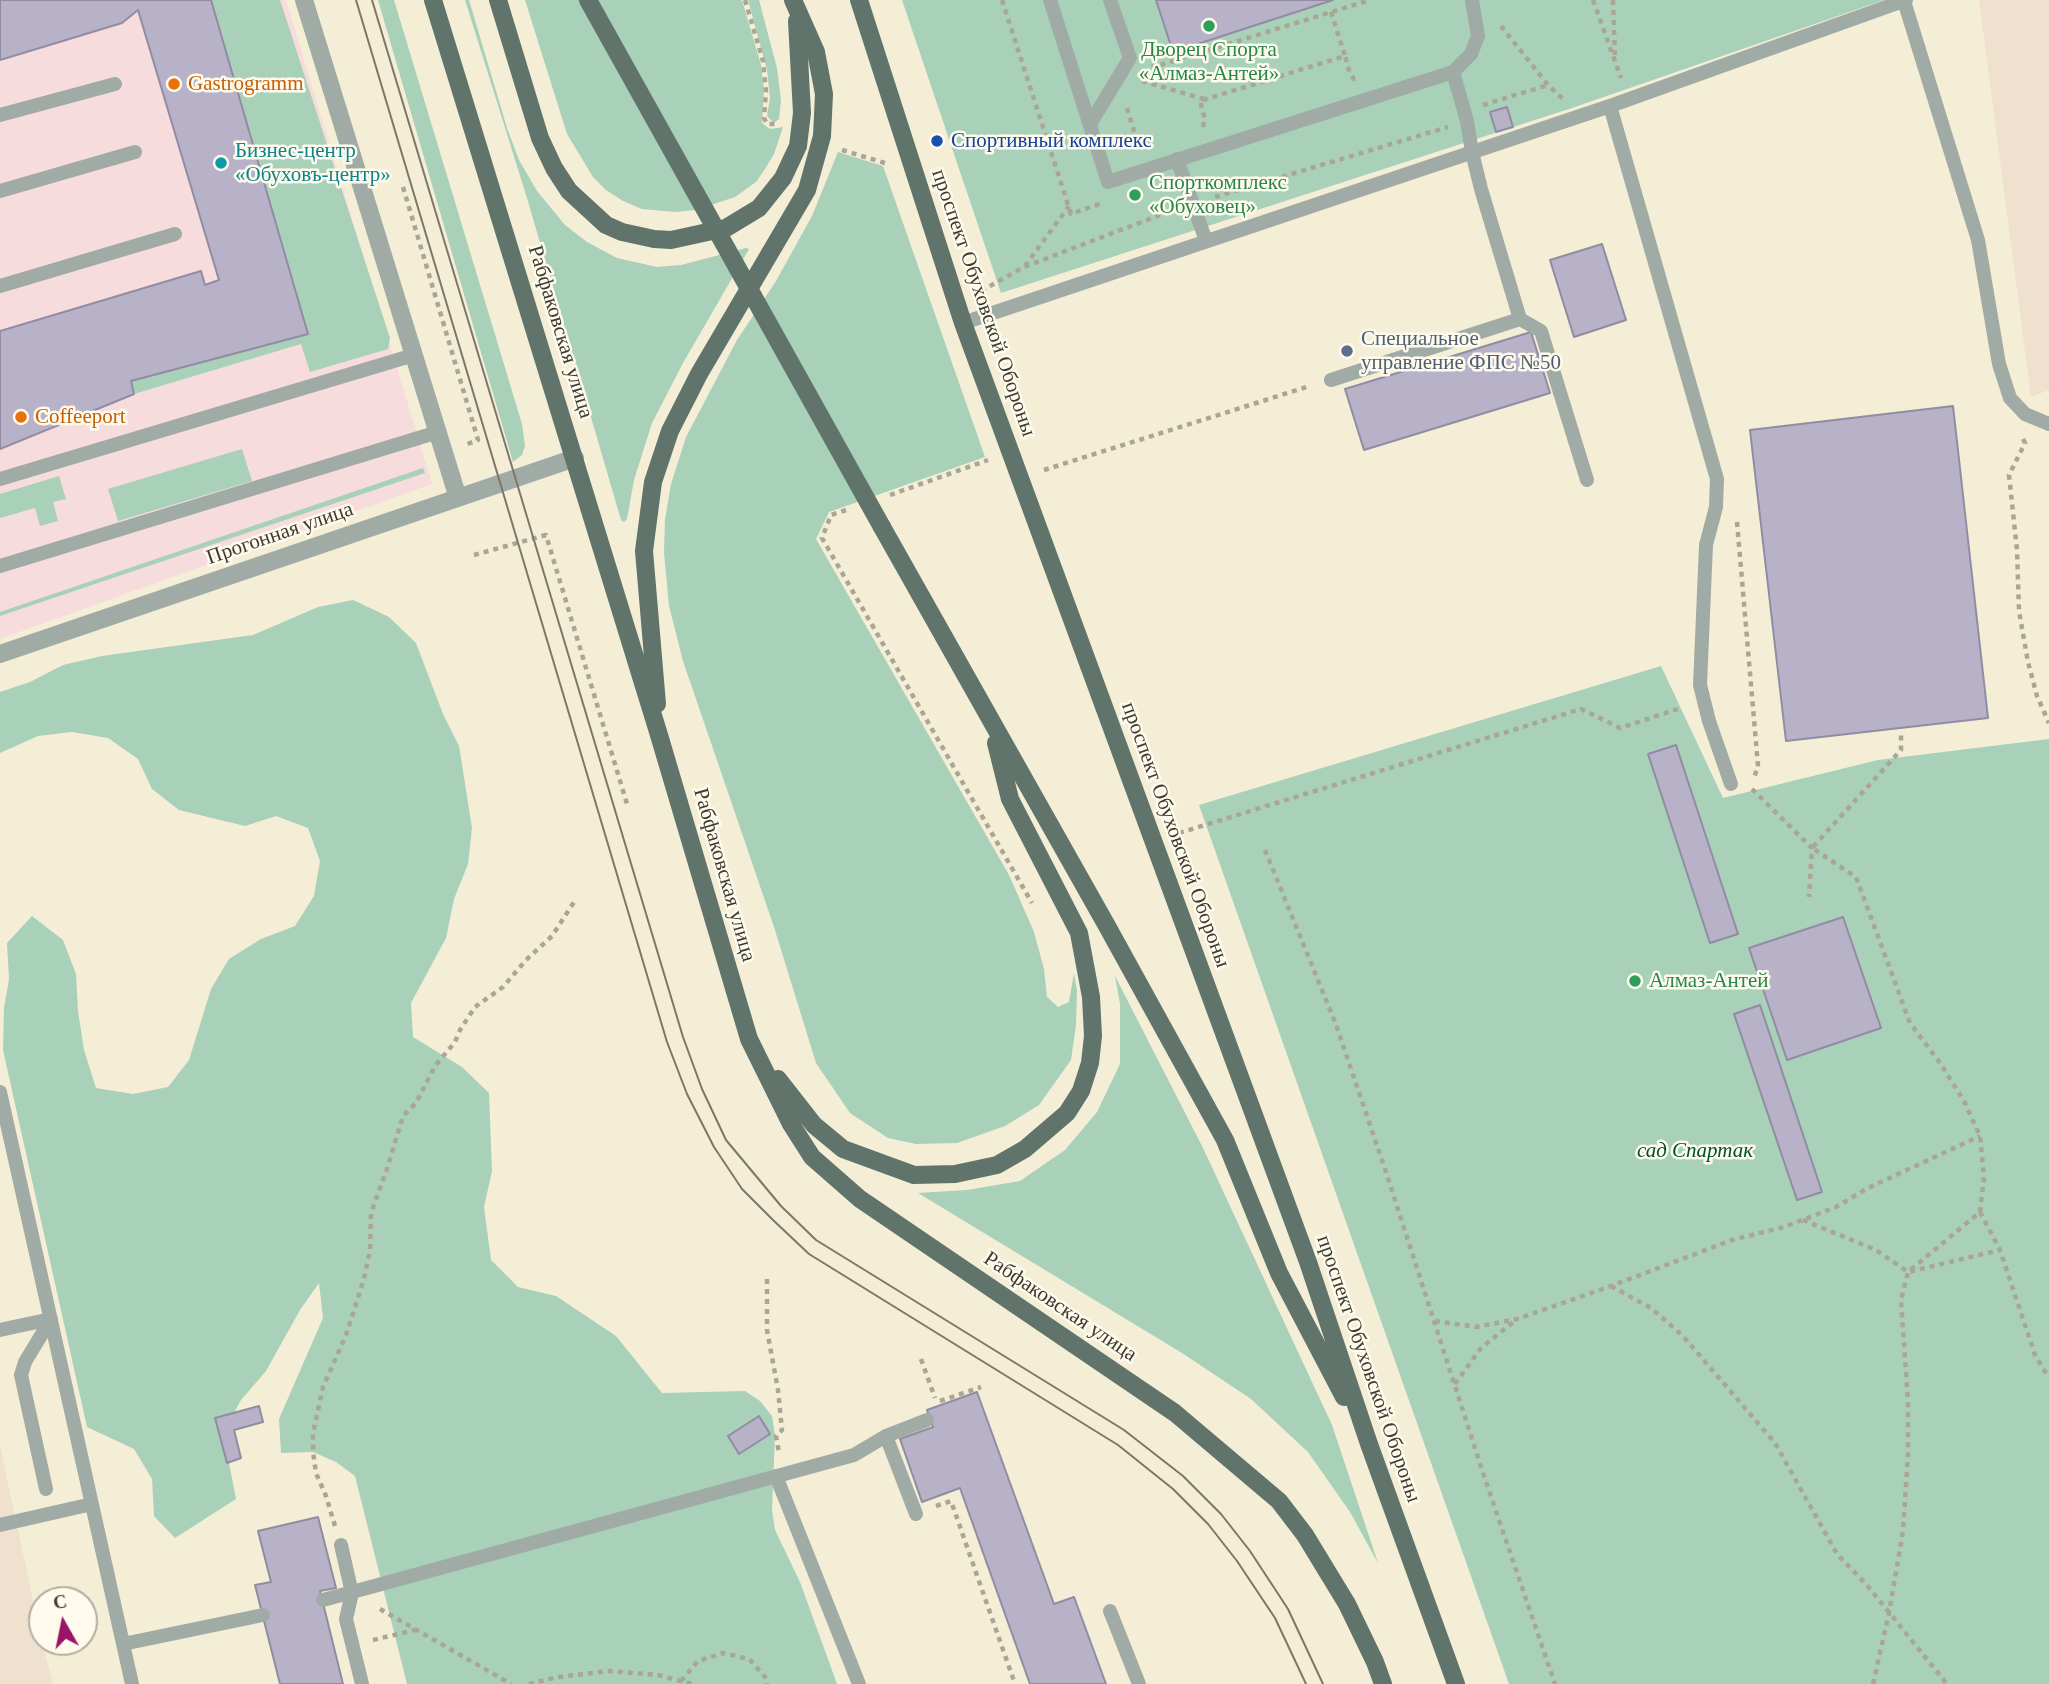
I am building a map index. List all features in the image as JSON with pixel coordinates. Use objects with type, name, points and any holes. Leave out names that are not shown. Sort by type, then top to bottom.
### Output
[{"type":"main road","name":"Рабфаковская улица","points":[[433,0],[575,458],[749,1039],[791,1125],[812,1157],[860,1199],[1175,1413],[1279,1501],[1305,1535],[1348,1604],[1383,1684]]},
{"type":"main road","points":[[498,0],[540,138],[554,168],[569,191],[606,225],[622,233],[671,240],[726,228],[759,208],[783,178],[798,146],[802,113],[795,7]]},
{"type":"main road","points":[[588,0],[1225,1140],[1279,1273],[1368,1444]]},
{"type":"main road","name":"проспект Обуховской Обороны","points":[[859,0],[963,323],[1308,1262],[1368,1444],[1456,1684]]},
{"type":"main road","points":[[659,735],[644,551],[653,482],[670,431],[726,325],[807,190],[817,162],[822,136],[824,94],[816,52],[795,7]]},
{"type":"main road","points":[[749,1039],[814,1125],[844,1149],[914,1175],[955,1174],[997,1165],[1025,1149],[1068,1113],[1084,1082],[1090,1063],[1093,1036],[1091,997],[1079,933],[1010,799],[991,721]]},
{"type":"street","points":[[304,0],[457,498]]},
{"type":"street","name":"Прогонная улица","points":[[0,654],[575,458]]},
{"type":"lane","points":[[1050,0],[1108,182],[1453,72],[1471,54],[1478,36],[1474,6]]},
{"type":"lane","points":[[1090,124],[1130,58],[1110,0]]},
{"type":"lane","points":[[963,323],[1609,106],[1905,0],[1978,240],[1999,364],[2010,398],[2025,414],[2049,424]]},
{"type":"lane","points":[[1453,72],[1467,121],[1472,152],[1520,319],[1541,331],[1587,480]]},
{"type":"lane","points":[[0,115],[115,84]]},
{"type":"lane","points":[[1609,106],[1717,479],[1716,507],[1706,545],[1700,685],[1709,721],[1731,784]]},
{"type":"lane","points":[[0,191],[135,152]]},
{"type":"lane","points":[[1177,159],[1206,241]]},
{"type":"lane","points":[[0,286],[175,234]]},
{"type":"lane","points":[[1331,380],[1520,319]]},
{"type":"lane","points":[[0,479],[414,355]]},
{"type":"lane","points":[[0,566],[438,432]]},
{"type":"lane","points":[[0,1092],[132,1684]]},
{"type":"lane","points":[[0,1330],[51,1319]]},
{"type":"lane","points":[[46,1489],[21,1375],[25,1362],[51,1319]]},
{"type":"lane","points":[[323,1600],[853,1455],[886,1436],[926,1420]]},
{"type":"lane","points":[[886,1436],[916,1514]]},
{"type":"lane","points":[[781,1475],[859,1684]]},
{"type":"lane","points":[[0,1525],[92,1504]]},
{"type":"lane","points":[[341,1545],[352,1593],[345,1619],[362,1684]]},
{"type":"lane","points":[[1110,1611],[1139,1684]]},
{"type":"lane","points":[[123,1644],[263,1615]]},
{"type":"path","points":[[745,0],[763,61],[766,90],[764,118],[767,124],[781,121]]},
{"type":"path","points":[[1133,90],[1154,67],[1370,0]]},
{"type":"path","points":[[1613,0],[1615,64]]},
{"type":"path","points":[[1474,6],[1492,15],[1548,85],[1579,115]]},
{"type":"path","points":[[1331,12],[1350,74],[1354,79],[1360,79]]},
{"type":"path","points":[[1150,56],[1154,67]]},
{"type":"path","points":[[1197,131],[1203,127],[1205,119],[1200,101],[1345,56]]},
{"type":"path","points":[[1141,81],[1205,99]]},
{"type":"path","points":[[981,291],[1024,267],[1193,204],[1467,121],[1477,107],[1548,85]]},
{"type":"path","points":[[1124,98],[1135,135],[1140,141],[1149,144],[1161,140]]},
{"type":"path","points":[[842,150],[885,163]]},
{"type":"path","points":[[403,187],[478,440],[444,452]]},
{"type":"path","points":[[1024,267],[1069,206]]},
{"type":"path","points":[[1044,470],[1331,380]]},
{"type":"path","points":[[2010,398],[2025,443],[2009,475],[2017,550],[2019,611],[2037,696],[2049,723]]},
{"type":"path","points":[[884,497],[988,460]]},
{"type":"path","points":[[858,506],[831,515],[822,538],[1032,904]]},
{"type":"path","points":[[474,555],[546,535],[627,804]]},
{"type":"path","points":[[1179,834],[1581,709],[1619,727],[1681,708],[1680,718],[1709,721]]},
{"type":"path","points":[[1809,897],[1812,848],[1902,750],[1901,733]]},
{"type":"path","points":[[1731,784],[1751,789],[1812,848],[1856,877],[1910,1023],[1952,1082],[1980,1136],[1984,1177],[1980,1212],[2000,1250],[2035,1355],[2049,1378]]},
{"type":"path","points":[[1265,850],[1335,1022],[1555,1684]]},
{"type":"path","points":[[341,1545],[316,1473],[313,1433],[323,1387],[346,1335],[363,1282],[370,1251],[370,1213],[387,1169],[402,1116],[416,1103],[435,1066],[455,1042],[475,1007],[503,987],[526,960],[552,936],[574,902]]},
{"type":"path","points":[[1435,1321],[1476,1327],[1517,1319],[1732,1240],[1836,1207],[1868,1188],[1980,1136]]},
{"type":"path","points":[[1873,1684],[1903,1531],[1908,1402],[1900,1300],[1908,1272],[1980,1212]]},
{"type":"path","points":[[1802,1219],[1876,1250],[1908,1272],[2000,1250]]},
{"type":"path","points":[[766,1279],[766,1330],[778,1390],[782,1430],[776,1436],[781,1475]]},
{"type":"path","points":[[1611,1286],[1651,1308],[1683,1336],[1775,1443],[1837,1553],[1866,1584],[1947,1684]]},
{"type":"path","points":[[1455,1384],[1481,1348],[1517,1319]]},
{"type":"path","points":[[921,1360],[936,1403]]},
{"type":"path","points":[[926,1420],[922,1408],[981,1387]]},
{"type":"path","points":[[916,1514],[951,1501],[1015,1684]]},
{"type":"path","points":[[352,1593],[511,1684]]},
{"type":"path","points":[[352,1645],[416,1630]]},
{"type":"path","points":[[681,1681],[698,1661],[723,1653],[749,1659],[766,1679],[767,1684]]},
{"type":"path","points":[[529,1684],[558,1677],[609,1671],[658,1675],[692,1684]]},
{"type":"shaded area","points":[[0,0],[286,0],[432,484],[0,639]]},
{"type":"shaded area","points":[[1979,0],[2049,0],[2049,390],[2031,397]]},
{"type":"shaded area","points":[[0,1446],[30,1586],[28,1656],[46,1656],[53,1684],[0,1684]]},
{"type":"green space","points":[[211,0],[280,0],[390,338],[388,349],[310,372],[301,344],[134,394],[131,381],[308,334]]},
{"type":"green space","points":[[378,0],[394,0],[522,424],[525,446],[522,455],[513,462]]},
{"type":"green space","points":[[465,0],[469,0],[519,160],[537,191],[565,225],[587,242],[617,258],[657,267],[681,265],[749,249],[683,363],[652,423],[624,522],[621,520],[527,198]]},
{"type":"green space","points":[[525,0],[742,0],[761,65],[764,89],[762,123],[770,129],[783,127],[774,154],[756,182],[735,197],[696,210],[676,212],[642,209],[606,190],[593,177],[567,134]]},
{"type":"green space","points":[[748,0],[759,0],[777,68],[781,101],[779,119],[774,123],[767,116],[770,98],[767,70]]},
{"type":"green space","name":"Спорткомплекс «Обуховец»","points":[[902,0],[1884,0],[1572,108],[1001,293]]},
{"type":"green space","points":[[838,152],[883,166],[985,457],[829,512],[816,539],[1009,875],[1034,932],[1044,969],[1047,997],[1058,1007],[1069,1002],[1074,973],[1077,991],[1071,1060],[1039,1105],[1005,1126],[957,1143],[916,1144],[888,1138],[850,1113],[816,1063],[774,927],[683,661],[669,606],[664,552],[665,520],[671,484],[686,437],[737,340],[776,281],[812,216]]},
{"type":"green space","points":[[242,449],[252,481],[118,521],[108,489]]},
{"type":"green space","points":[[423,468],[425,473],[0,616],[0,612]]},
{"type":"green space","points":[[59,476],[66,499],[53,502],[58,521],[40,526],[35,508],[0,518],[0,494]]},
{"type":"green space","points":[[353,600],[389,617],[416,643],[443,714],[459,746],[472,828],[468,864],[454,899],[446,938],[411,1003],[413,1037],[462,1067],[489,1093],[492,1171],[484,1207],[491,1260],[518,1287],[556,1296],[616,1336],[662,1393],[745,1391],[760,1401],[772,1416],[775,1435],[772,1510],[775,1530],[800,1582],[837,1684],[407,1684],[355,1476],[336,1462],[313,1452],[281,1453],[279,1419],[323,1318],[319,1283],[300,1310],[266,1371],[241,1400],[223,1433],[236,1499],[175,1538],[154,1516],[152,1479],[134,1449],[87,1427],[3,1050],[4,1008],[9,979],[7,943],[32,916],[63,940],[76,974],[84,1050],[96,1088],[133,1094],[168,1087],[189,1060],[211,989],[229,959],[261,939],[295,926],[314,896],[320,861],[308,828],[276,816],[245,826],[179,810],[152,789],[138,759],[108,738],[72,732],[38,736],[0,753],[0,692],[30,682],[63,665],[102,656],[253,635],[318,607]]},
{"type":"green space","name":"сад Спартак","points":[[1661,666],[1723,798],[1878,760],[2049,739],[2049,1684],[1509,1684],[1199,805]]},
{"type":"green space","points":[[1115,976],[1203,1148],[1332,1425],[1378,1563],[1350,1512],[1308,1452],[1251,1399],[1182,1353],[918,1193],[967,1190],[1020,1181],[1065,1150],[1097,1112],[1120,1064],[1120,1004]]},
{"type":"building","name":"Бизнес-центр «Обуховъ-центр»","points":[[0,0],[211,0],[308,334],[131,381],[134,394],[0,449],[0,331],[201,271],[205,285],[219,280],[138,10],[122,23],[0,60]]},
{"type":"building","name":"Дворец Спорта «Алмаз-Антей»","points":[[1156,0],[1333,0],[1173,52]]},
{"type":"building","points":[[1507,107],[1513,127],[1496,132],[1490,112]]},
{"type":"building","points":[[1602,244],[1626,320],[1574,337],[1550,260]]},
{"type":"building","points":[[1531,332],[1550,393],[1364,450],[1345,389]]},
{"type":"building","points":[[1953,406],[1988,718],[1786,741],[1750,430]]},
{"type":"building","points":[[1676,745],[1738,934],[1710,943],[1648,754]]},
{"type":"building","points":[[1843,917],[1881,1028],[1787,1060],[1749,948]]},
{"type":"building","points":[[1760,1005],[1822,1192],[1797,1200],[1734,1014]]},
{"type":"building","points":[[977,1392],[1054,1604],[1074,1597],[1106,1684],[1030,1684],[960,1488],[922,1502],[900,1439],[933,1427],[927,1410]]},
{"type":"building","points":[[259,1406],[263,1422],[234,1430],[241,1458],[227,1463],[215,1418]]},
{"type":"building","points":[[759,1416],[770,1434],[739,1454],[728,1436]]},
{"type":"building","points":[[318,1517],[336,1588],[320,1591],[343,1684],[280,1684],[255,1585],[271,1582],[258,1531]]},
{"type":"tram line","points":[[356,0],[667,1042],[687,1094],[714,1147],[742,1189],[809,1254],[1118,1445],[1173,1489],[1208,1524],[1237,1561],[1275,1618],[1306,1684]]},
{"type":"tram line","points":[[372,0],[683,1037],[702,1089],[726,1140],[781,1206],[816,1240],[1124,1430],[1183,1476],[1221,1514],[1250,1551],[1288,1609],[1323,1684]]},
{"type":"place","name":"Дворец Спорта «Алмаз-Антей»","points":[[1209,26]]},
{"type":"place","name":"Gastrogramm","points":[[174,84]]},
{"type":"place","name":"Спортивный комплекс","points":[[937,141]]},
{"type":"place","name":"Бизнес-центр «Обуховъ-центр»","points":[[221,163]]},
{"type":"place","name":"Спорткомплекс «Обуховец»","points":[[1135,195]]},
{"type":"place","name":"Специальное управление ФПС №50","points":[[1347,351]]},
{"type":"place","name":"Coffeeport","points":[[21,417]]},
{"type":"place","name":"Алмаз-Антей","points":[[1635,981]]}]
